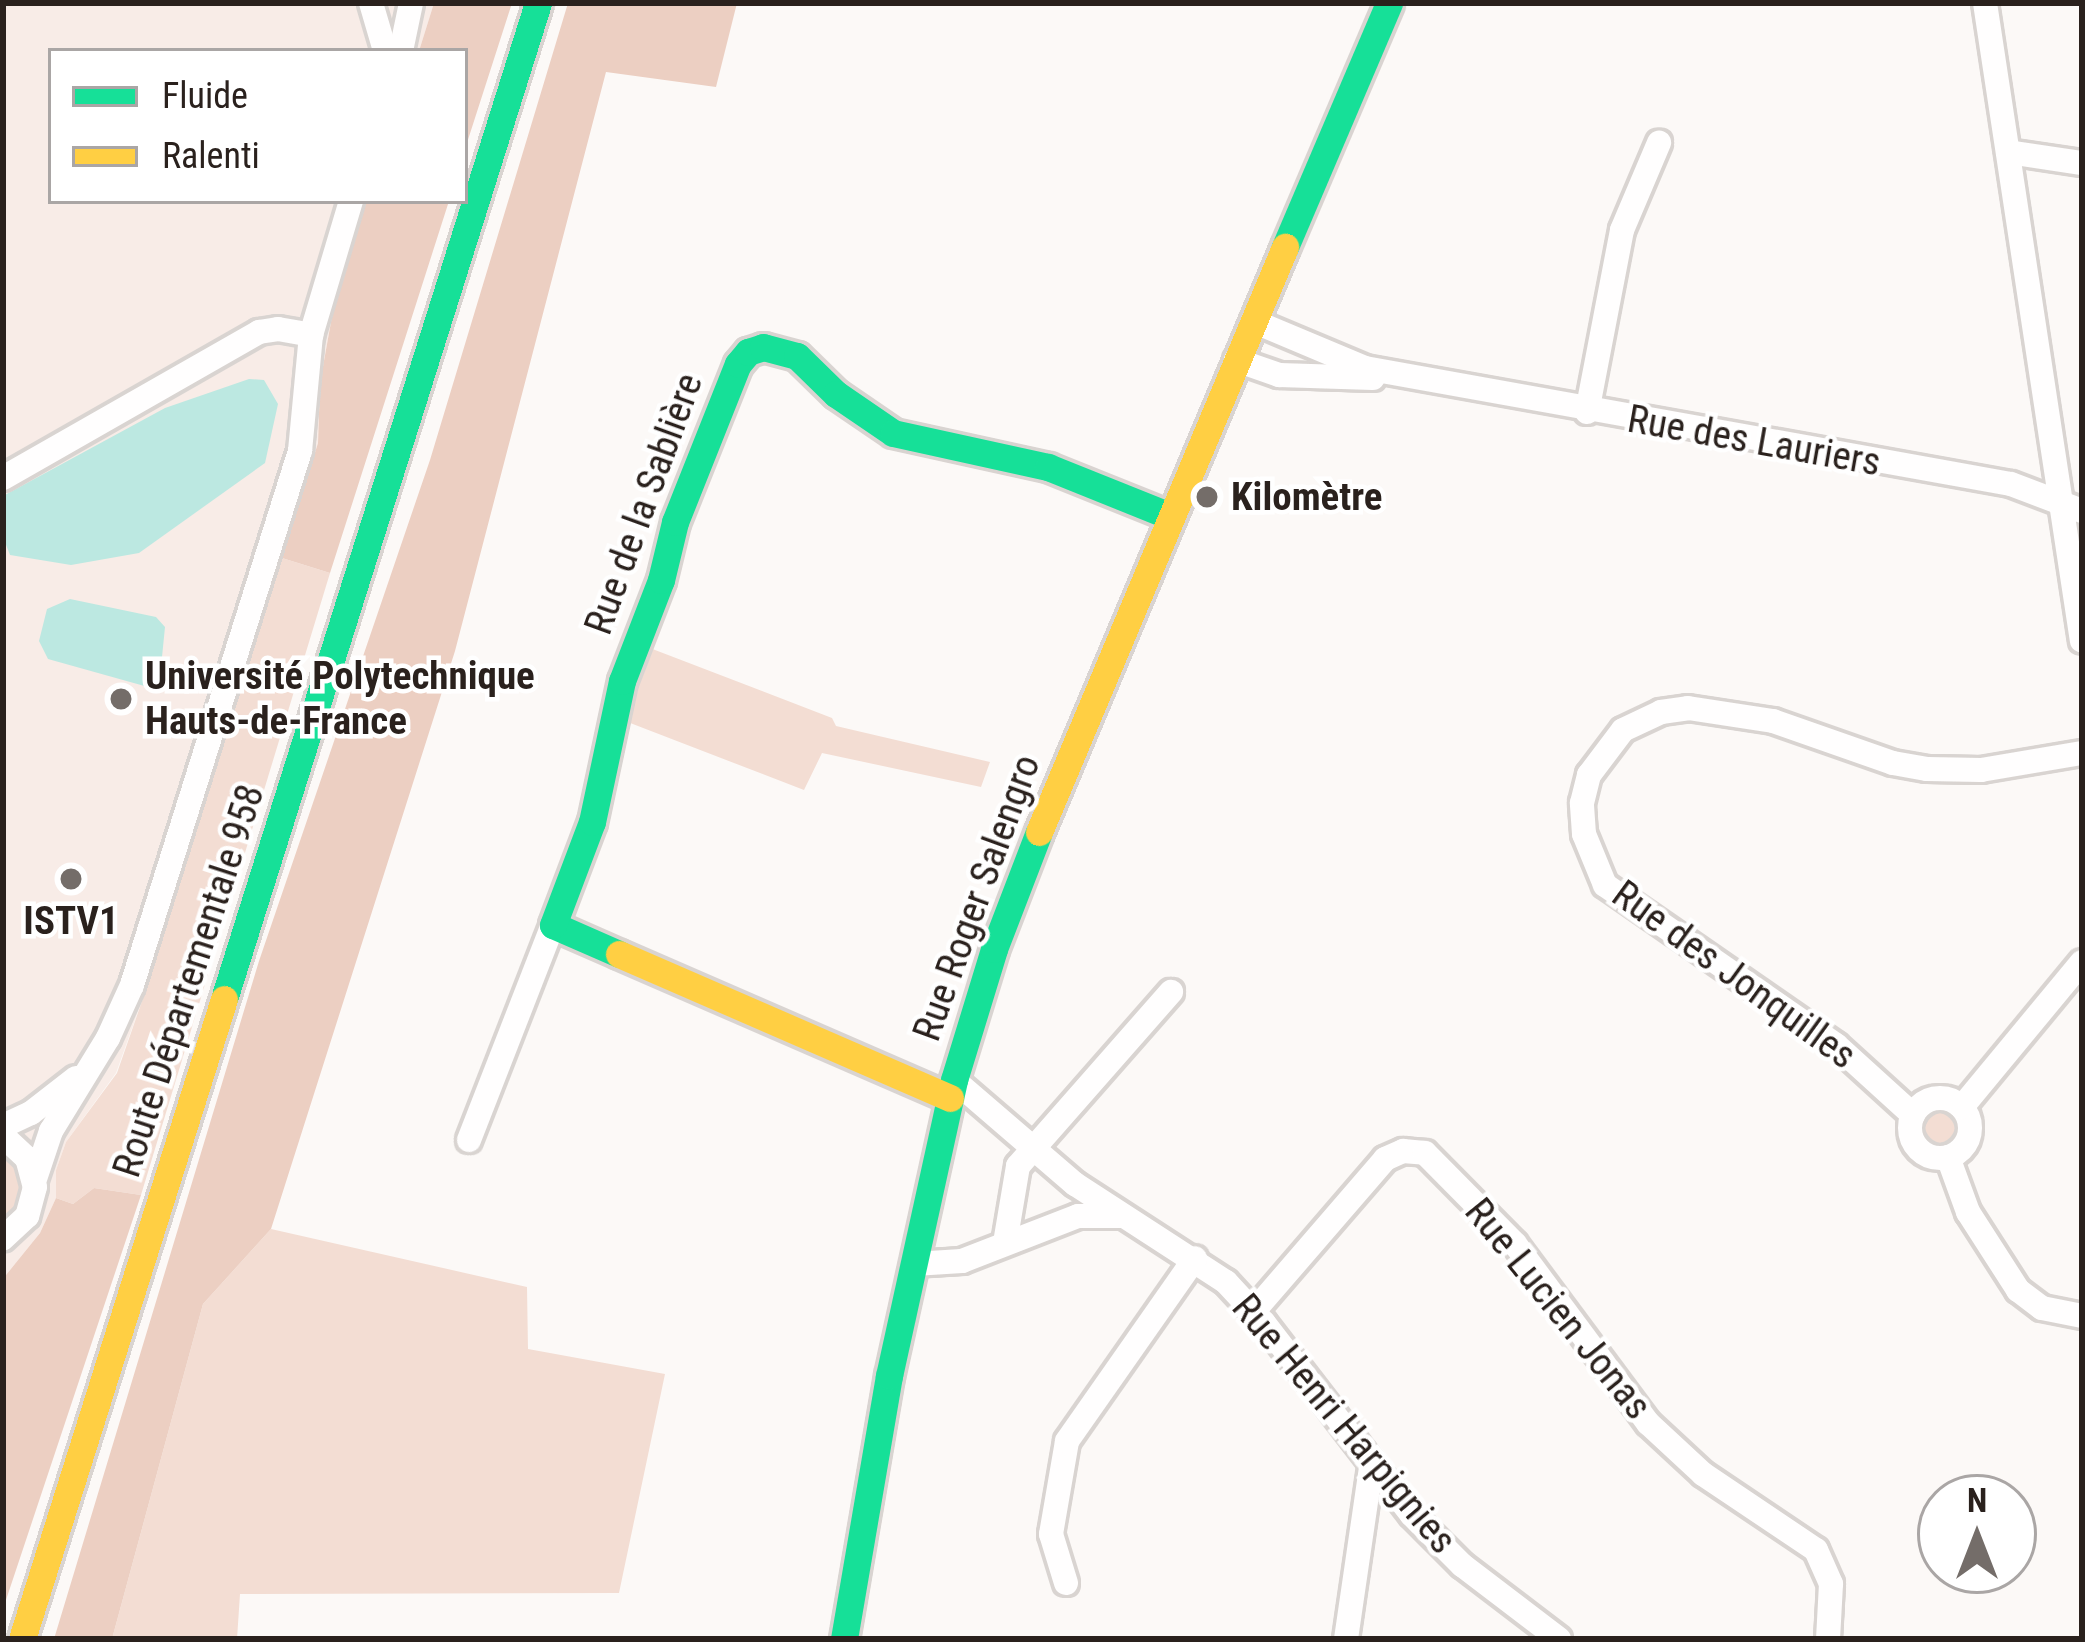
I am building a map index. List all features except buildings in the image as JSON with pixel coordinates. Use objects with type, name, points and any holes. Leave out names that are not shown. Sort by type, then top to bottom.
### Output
[{"type":"street","points":[[371,3],[384,48]]},
{"type":"street","points":[[402,48],[411,3]]},
{"type":"street","name":"Route Départementale 958","points":[[22,1639],[538,3]]},
{"type":"street","name":"Rue Roger Salengro","points":[[844,1639],[869,1470],[952,1089],[1018,880],[1389,3]]},
{"type":"street","points":[[1985,3],[2029,293],[2070,506],[2082,641]]},
{"type":"street","points":[[1587,412],[1622,230],[1659,143]]},
{"type":"street","points":[[2008,152],[2082,163]]},
{"type":"street","points":[[4,1238],[28,1216],[34,1180],[51,1131],[132,985],[300,451],[311,335],[350,204]]},
{"type":"street","name":"Rue des Lauriers","points":[[1252,320],[1355,365],[1423,382],[2011,484],[2070,506]]},
{"type":"street","points":[[3,478],[259,332],[278,329],[311,335]]},
{"type":"street","name":"Rue de la Sablière","points":[[470,1140],[592,822],[622,681],[661,580],[675,522],[738,364],[748,352],[763,347],[789,351],[866,418],[893,433],[1048,467],[1170,516]]},
{"type":"street","name":"Rue des Lauriers","points":[[1236,360],[1280,375],[1423,382]]},
{"type":"street","name":"Rue des Jonquilles","points":[[1913,1115],[1836,1045],[1605,885],[1584,834],[1589,775],[1623,730],[1648,716],[1688,708],[1759,717],[1893,763],[1927,769],[1981,770],[2082,753]]},
{"type":"street","points":[[553,926],[952,1089]]},
{"type":"street","points":[[1962,1106],[2082,962]]},
{"type":"street","points":[[1005,1244],[1012,1178],[1171,992]]},
{"type":"street","points":[[3,1126],[31,1113],[92,1064]]},
{"type":"street","name":"Rue Henri Harpignies","points":[[952,1089],[1035,1147],[1076,1184],[1196,1258],[1254,1311],[1371,1467],[1462,1565],[1559,1639]]},
{"type":"street","points":[[1935,1098],[1962,1106],[1970,1133],[1960,1150],[1948,1157],[1934,1157],[1918,1147],[1910,1129],[1913,1115],[1935,1098]]},
{"type":"street","points":[[3,1136],[27,1158],[34,1180]]},
{"type":"street","name":"Rue Lucien Jonas","points":[[1254,1311],[1385,1159],[1402,1151],[1425,1153],[1515,1244],[1614,1382],[1659,1435],[1703,1474],[1816,1550],[1831,1585],[1828,1639]]},
{"type":"street","points":[[1948,1157],[1968,1212],[2018,1290],[2042,1308],[2082,1316]]},
{"type":"street","points":[[914,1264],[952,1263],[1078,1216],[1125,1217]]},
{"type":"street","points":[[1066,1583],[1051,1534],[1066,1441],[1196,1258]]},
{"type":"street","points":[[1346,1639],[1371,1467]]},
{"type":"shaded area","name":"Université Polytechnique Hauts-de-France","points":[[3,3],[434,3],[420,48],[48,48],[48,204],[366,204],[338,283],[320,383],[318,443],[149,981],[116,1073],[66,1142],[56,1170],[56,1198],[40,1233],[6,1275],[3,1296]]},
{"type":"shaded area","points":[[434,3],[512,3],[468,140],[468,48],[420,48]]},
{"type":"shaded area","points":[[568,3],[737,3],[716,87],[606,72],[455,651],[271,1229],[203,1304],[112,1639],[54,1639],[259,961],[430,460]]},
{"type":"shaded area","points":[[366,204],[448,204],[330,573],[282,558],[318,443],[320,383],[338,283]]},
{"type":"shaded area","points":[[282,558],[330,573],[141,1195],[94,1188],[73,1204],[56,1198],[56,1170],[66,1142],[117,1073]]},
{"type":"shaded area","points":[[642,645],[832,718],[836,726],[990,762],[981,787],[822,753],[804,790],[625,721]]},
{"type":"shaded area","points":[[1941,1110],[1953,1116],[1959,1128],[1953,1140],[1941,1146],[1929,1140],[1923,1128],[1929,1116]]},
{"type":"shaded area","points":[[3,1153],[16,1167],[20,1186],[16,1205],[3,1220]]},
{"type":"shaded area","points":[[94,1188],[141,1195],[3,1609],[6,1275],[40,1233],[56,1198],[73,1204]]},
{"type":"shaded area","points":[[271,1229],[527,1287],[528,1349],[665,1374],[619,1593],[240,1594],[237,1639],[112,1639],[203,1304]]},
{"type":"water","points":[[249,379],[264,380],[278,404],[265,463],[139,553],[71,565],[10,555],[3,537],[3,496],[165,408]]},
{"type":"water","points":[[70,599],[156,617],[165,627],[160,677],[148,687],[48,659],[39,641],[47,609]]},
{"type":"traffic: fast","points":[[224,999],[538,3]]},
{"type":"traffic: fast","points":[[1285,247],[1389,3]]},
{"type":"traffic: fast","points":[[619,954],[553,925],[592,822],[622,681],[661,580],[675,522],[738,364],[748,352],[763,347],[797,356],[836,394],[893,433],[1048,467],[1170,516]]},
{"type":"traffic: fast","points":[[844,1639],[889,1376],[954,1080],[994,949],[1039,832]]},
{"type":"traffic: slow","points":[[1039,832],[1285,247]]},
{"type":"traffic: slow","points":[[619,954],[950,1098]]},
{"type":"traffic: slow","points":[[22,1639],[224,999]]},
{"type":"place","name":"Kilomètre","points":[[1207,497]]},
{"type":"place","name":"Université Polytechnique Hauts-de-France","points":[[121,699]]},
{"type":"place","name":"ISTV1","points":[[71,879]]}]
